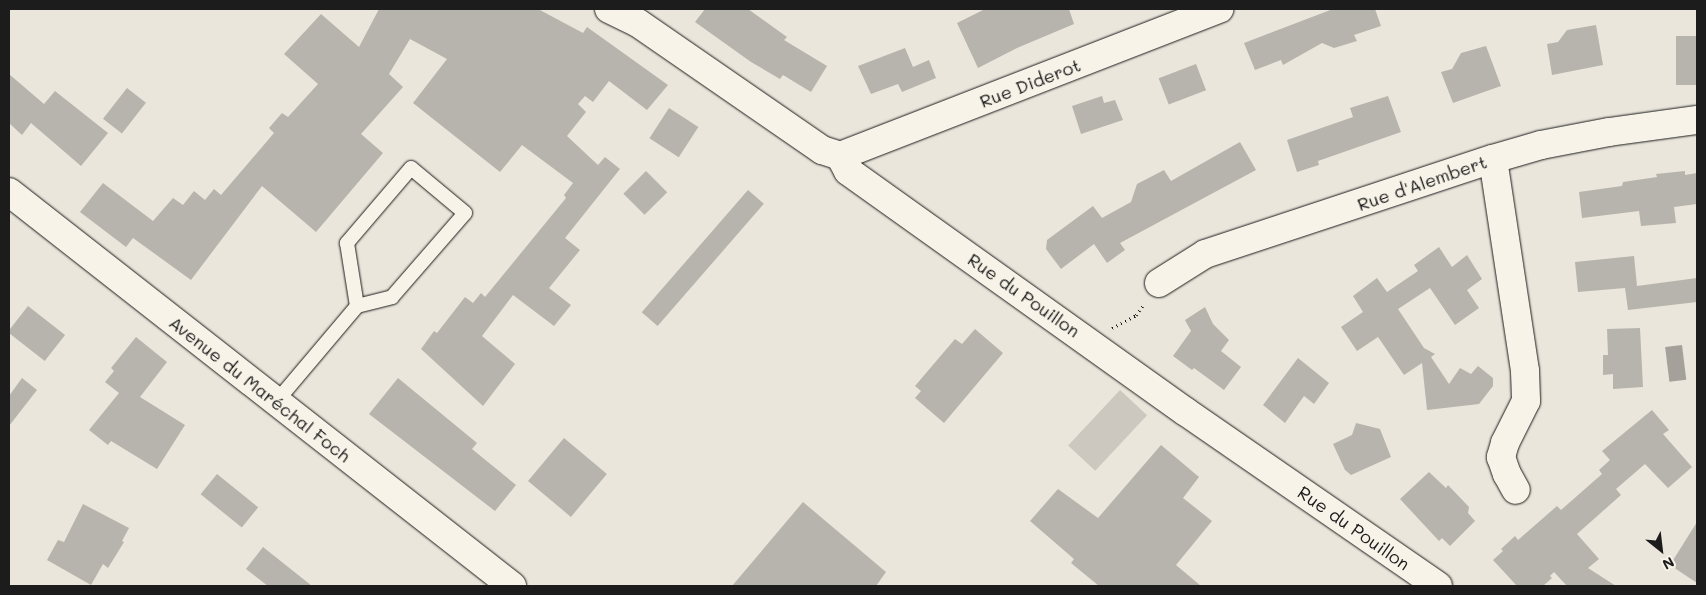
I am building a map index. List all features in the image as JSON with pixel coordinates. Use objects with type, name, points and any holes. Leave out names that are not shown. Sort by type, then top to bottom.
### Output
[{"type":"street","points":[[609,9],[638,23],[822,150],[840,156]]},
{"type":"street","name":"Rue Diderot","points":[[840,156],[1219,9]]},
{"type":"street","name":"Rue d'Alembert","points":[[1159,283],[1206,254],[1493,158],[1541,145],[1609,132],[1697,120]]},
{"type":"street","name":"Rue du Pouillon","points":[[840,156],[848,171],[1186,412],[1438,586]]},
{"type":"street","points":[[1493,158],[1525,371],[1526,401],[1505,443],[1501,457],[1506,474],[1516,490]]},
{"type":"street","name":"Avenue du Maréchal Foch","points":[[9,192],[512,586]]},
{"type":"lane","points":[[276,402],[357,306],[392,297],[465,213],[411,168],[347,243],[357,306]]},
{"type":"path","points":[[1089,341],[1136,315],[1159,283]]},
{"type":"shaded area","points":[[1682,345],[1686,380],[1669,382],[1665,347]]},
{"type":"shaded area","points":[[1120,390],[1147,415],[1095,471],[1068,446]]},
{"type":"building","points":[[379,9],[538,9],[583,33],[587,27],[668,85],[647,110],[609,81],[593,102],[585,96],[578,104],[586,112],[567,136],[598,165],[605,157],[620,169],[565,238],[580,250],[549,288],[571,305],[554,326],[513,295],[482,336],[515,364],[483,406],[421,349],[434,331],[437,333],[465,297],[473,303],[481,293],[485,297],[566,198],[564,195],[573,183],[522,145],[500,172],[413,103],[447,59],[410,39],[389,74],[403,87],[361,134],[383,153],[316,232],[262,186],[191,280],[133,238],[126,247],[80,212],[103,183],[153,221],[173,198],[183,205],[194,191],[205,200],[214,189],[221,195],[274,133],[269,128],[282,113],[288,117],[318,84],[284,54],[321,14],[359,47]]},
{"type":"building","points":[[705,9],[748,9],[787,37],[784,40],[827,66],[811,92],[783,75],[780,79],[751,62],[695,22]]},
{"type":"building","points":[[985,9],[1069,9],[1074,24],[1017,48],[978,68],[957,23]]},
{"type":"building","points":[[1333,9],[1375,9],[1381,26],[1354,35],[1357,41],[1334,48],[1322,43],[1283,65],[1281,60],[1255,70],[1244,43]]},
{"type":"building","points":[[1596,25],[1603,65],[1552,75],[1547,44],[1558,42],[1567,30]]},
{"type":"building","points":[[1676,36],[1697,36],[1697,85],[1676,85]]},
{"type":"building","points":[[1486,46],[1501,86],[1453,103],[1441,72],[1452,69],[1461,53]]},
{"type":"building","points":[[905,48],[913,67],[929,60],[936,78],[902,92],[898,84],[871,94],[858,66]]},
{"type":"building","points":[[1196,64],[1206,90],[1169,104],[1159,78]]},
{"type":"building","points":[[9,74],[44,104],[55,91],[108,133],[81,166],[31,123],[22,135],[9,123]]},
{"type":"building","points":[[127,88],[146,103],[122,134],[103,119]]},
{"type":"building","points":[[1102,96],[1104,103],[1115,100],[1123,120],[1081,134],[1072,106]]},
{"type":"building","points":[[1388,96],[1401,132],[1318,161],[1319,165],[1297,172],[1287,140],[1353,117],[1350,108]]},
{"type":"building","points":[[669,108],[698,127],[679,157],[649,138]]},
{"type":"building","points":[[1240,142],[1256,170],[1120,243],[1125,250],[1107,263],[1094,244],[1061,269],[1046,249],[1047,240],[1093,206],[1102,218],[1131,202],[1137,184],[1164,170],[1171,181]]},
{"type":"building","points":[[646,171],[667,192],[645,215],[623,194]]},
{"type":"building","points":[[1685,171],[1685,175],[1697,173],[1697,204],[1674,207],[1676,223],[1641,226],[1639,211],[1582,218],[1579,192],[1622,186],[1623,182],[1657,177],[1656,174]]},
{"type":"building","points":[[748,190],[764,204],[658,326],[642,312]]},
{"type":"building","points":[[1439,247],[1452,267],[1467,255],[1482,279],[1467,290],[1479,308],[1455,325],[1430,288],[1398,309],[1424,348],[1435,354],[1431,357],[1449,384],[1460,368],[1471,374],[1478,366],[1493,378],[1493,386],[1479,404],[1427,410],[1422,363],[1404,375],[1378,337],[1357,351],[1341,327],[1363,312],[1353,296],[1377,278],[1387,292],[1418,271],[1414,265]]},
{"type":"building","points":[[1634,256],[1637,286],[1697,278],[1697,302],[1628,310],[1625,288],[1578,292],[1575,262]]},
{"type":"building","points":[[28,306],[65,335],[45,361],[9,333],[9,330]]},
{"type":"building","points":[[1205,307],[1213,324],[1229,340],[1221,351],[1241,367],[1224,390],[1194,368],[1192,370],[1173,356],[1191,331],[1185,320]]},
{"type":"building","points":[[1640,328],[1643,387],[1613,389],[1613,374],[1603,375],[1603,355],[1608,355],[1607,329]]},
{"type":"building","points":[[975,329],[1003,353],[944,423],[915,398],[921,391],[915,386],[955,339],[962,344]]},
{"type":"building","points":[[136,337],[167,362],[140,397],[185,425],[157,469],[111,441],[108,445],[89,430],[119,393],[105,382],[114,371],[111,368]]},
{"type":"building","points":[[1298,358],[1329,383],[1314,404],[1304,396],[1285,423],[1263,405]]},
{"type":"building","points":[[22,378],[37,390],[9,426],[9,396]]},
{"type":"building","points":[[398,378],[477,443],[472,449],[516,485],[495,511],[369,414]]},
{"type":"building","points":[[1652,410],[1669,430],[1663,434],[1692,467],[1668,488],[1645,464],[1616,489],[1621,495],[1577,534],[1599,559],[1588,568],[1616,586],[1567,586],[1554,572],[1550,576],[1552,578],[1543,586],[1517,586],[1493,560],[1503,551],[1501,549],[1515,536],[1518,540],[1557,506],[1561,510],[1602,474],[1599,470],[1610,460],[1602,451]]},
{"type":"building","points":[[1356,423],[1380,429],[1391,457],[1351,475],[1345,470],[1333,444],[1352,435]]},
{"type":"building","points":[[564,438],[607,474],[571,517],[528,481]]},
{"type":"building","points":[[1161,445],[1199,477],[1183,498],[1212,521],[1176,565],[1201,586],[1099,586],[1071,563],[1074,559],[1030,521],[1058,489],[1098,518]]},
{"type":"building","points":[[1429,472],[1446,488],[1448,485],[1469,507],[1468,513],[1475,521],[1450,546],[1442,538],[1439,541],[1400,499]]},
{"type":"building","points":[[217,474],[258,507],[242,528],[201,494]]},
{"type":"building","points":[[803,502],[886,572],[876,586],[732,586]]},
{"type":"building","points":[[83,504],[129,528],[122,541],[124,542],[108,568],[103,564],[91,585],[47,560],[58,540],[64,542]]},
{"type":"building","points":[[1697,522],[1697,583],[1670,565]]},
{"type":"building","points":[[263,547],[312,586],[268,586],[246,569]]}]
